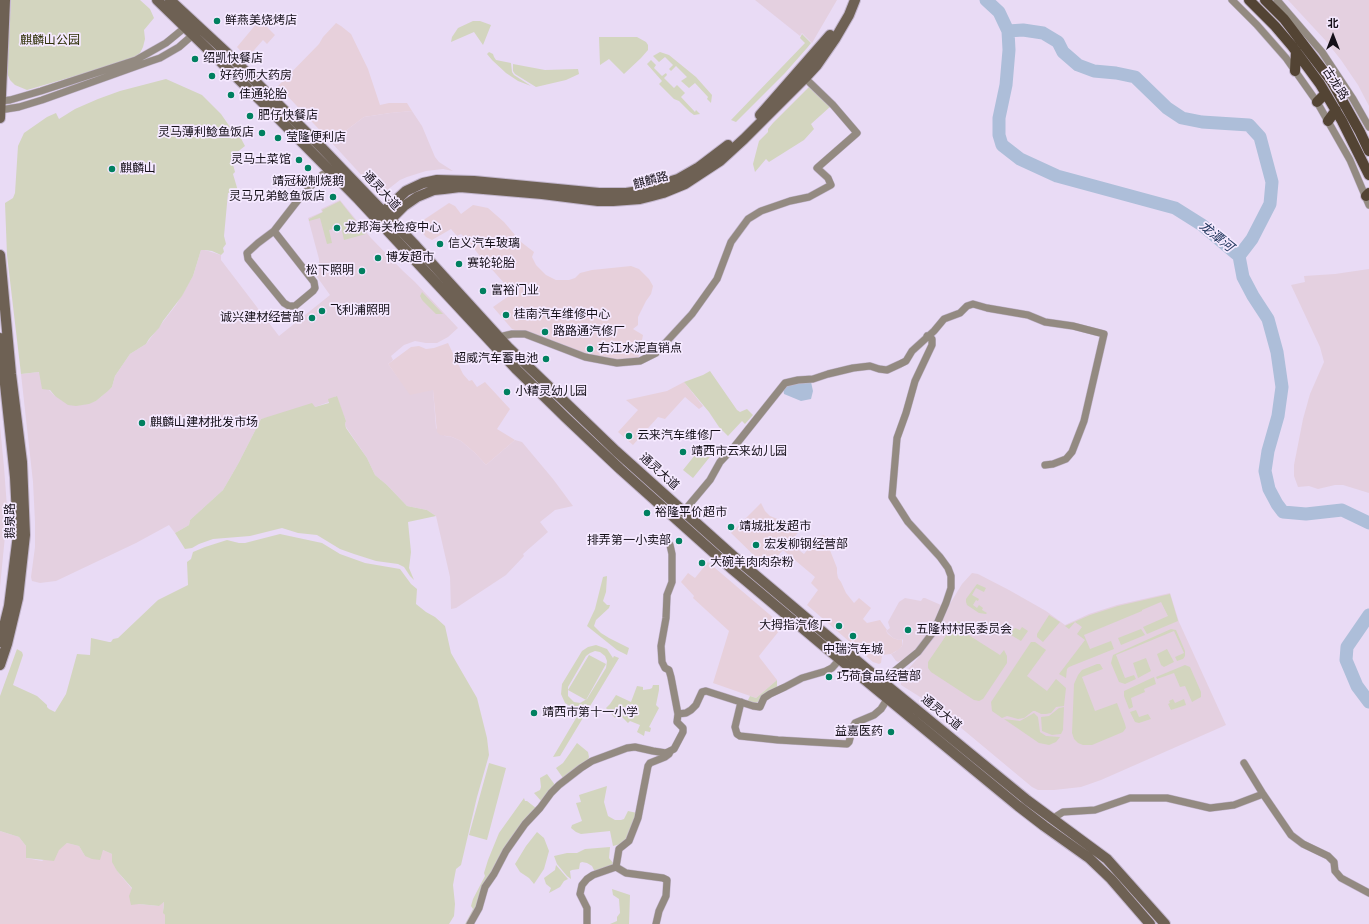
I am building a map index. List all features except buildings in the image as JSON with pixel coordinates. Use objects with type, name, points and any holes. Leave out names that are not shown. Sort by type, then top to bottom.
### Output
[{"type":"main road","points":[[0,108],[5,0]]},
{"type":"main road","name":"通灵大道","points":[[157,0],[193,28],[322,148],[517,370],[566,418],[733,570],[1018,806],[1089,858],[1116,884],[1150,924]]},
{"type":"main road","name":"通灵大道","points":[[170,0],[193,28],[264,104],[330,170],[384,220],[523,362],[610,446],[740,562],[868,670],[1027,800],[1107,859],[1165,924]]},
{"type":"main road","name":"麒麟路","points":[[384,220],[406,191],[423,183],[437,180],[474,180],[613,193],[640,191],[678,179],[709,160],[750,126],[827,40],[836,27],[848,0]]},
{"type":"main road","name":"麒麟路","points":[[384,220],[417,197],[434,190],[460,187],[542,194],[598,201],[640,199],[663,193],[685,184],[720,162],[805,78],[835,39],[849,15],[855,0]]},
{"type":"main road","name":"古龙路","points":[[1249,0],[1275,26],[1296,51],[1336,110],[1351,136],[1369,175]]},
{"type":"main road","name":"古龙路","points":[[1265,0],[1284,19],[1338,90],[1369,151]]},
{"type":"main road","points":[[1295,71],[1296,51]]},
{"type":"main road","points":[[1317,102],[1325,94]]},
{"type":"main road","points":[[1328,121],[1336,110]]},
{"type":"main road","name":"鹅泉路","points":[[0,255],[11,374],[22,462],[25,535],[18,598],[10,634],[0,665]]},
{"type":"main road","name":"鹅泉路","points":[[0,338],[16,476],[18,535],[9,606],[0,642]]},
{"type":"street","points":[[1232,0],[1266,35],[1295,71],[1317,102],[1350,160],[1368,198]]},
{"type":"street","points":[[1277,0],[1322,52],[1353,99],[1369,127]]},
{"type":"street","points":[[0,108],[10,100],[136,60],[193,28]]},
{"type":"street","points":[[0,108],[20,107],[156,60],[179,47],[193,28]]},
{"type":"street","points":[[499,337],[512,334],[525,334],[585,357],[617,363],[640,361],[656,353],[692,314],[717,279],[732,242],[748,219],[761,211],[790,201],[809,197],[831,185],[828,178],[818,168],[857,133],[833,105],[805,78]]},
{"type":"street","points":[[274,231],[314,282],[315,288],[313,291],[295,306],[289,306],[284,303],[247,256],[252,248],[274,231],[302,195],[330,170]]},
{"type":"street","points":[[684,511],[710,480],[720,462],[734,447],[785,383],[814,379],[841,370],[870,366],[887,370],[906,361],[912,351],[934,331],[944,319],[960,314],[967,306],[973,304],[1028,315],[1045,322],[1104,334],[1084,421],[1072,452],[1066,459],[1045,465]]},
{"type":"street","points":[[887,685],[892,673],[918,652],[934,630],[951,588],[951,576],[948,568],[908,522],[892,497],[897,438],[915,381],[932,345],[932,340],[927,336]]},
{"type":"street","points":[[616,867],[619,849],[629,841],[638,818],[648,766],[665,757],[674,749],[683,730],[677,722],[678,714],[670,673],[662,662],[660,646],[666,618],[668,595],[672,582],[672,554],[670,545]]},
{"type":"street","points":[[678,714],[686,714],[691,710],[704,691],[709,691],[723,697],[760,707],[762,701],[770,694],[802,678],[832,668],[840,659]]},
{"type":"street","points":[[741,702],[735,728],[737,734],[740,736],[847,744],[855,724],[874,715],[881,709],[888,698]]},
{"type":"street","points":[[470,924],[479,908],[484,887],[494,874],[506,850],[525,824],[559,785],[592,761],[627,748],[635,747],[658,752],[670,752]]},
{"type":"street","points":[[1244,764],[1291,835],[1303,844],[1328,856],[1334,862],[1335,871],[1341,878],[1369,893]]},
{"type":"street","points":[[1052,819],[1063,812],[1095,810],[1130,798],[1167,798],[1210,808],[1234,805],[1263,794]]},
{"type":"street","points":[[587,924],[587,908],[580,894],[582,885],[593,875],[616,867]]},
{"type":"street","points":[[616,867],[626,873],[663,878],[667,880],[666,896],[659,911],[656,924]]},
{"type":"shaded area","points":[[755,0],[837,0],[812,43],[802,33],[800,36]]},
{"type":"shaded area","points":[[1288,0],[1369,0],[1369,106],[1358,85],[1341,60],[1326,41]]},
{"type":"shaded area","points":[[257,23],[266,26],[275,35],[267,44],[263,40],[247,58],[237,47]]},
{"type":"shaded area","points":[[336,23],[351,34],[368,69],[380,105],[389,103],[407,103],[412,111],[364,117],[331,142],[278,86],[319,44],[323,37]]},
{"type":"shaded area","points":[[412,111],[422,126],[435,157],[439,162],[453,171],[443,169],[426,171],[407,177],[400,180],[382,194],[377,192],[331,142],[364,117]]},
{"type":"shaded area","name":"麒麟山建材批发市场","points":[[340,200],[371,238],[458,328],[448,337],[437,343],[415,341],[404,345],[391,356],[393,360],[388,364],[400,380],[433,390],[436,428],[445,436],[461,441],[486,465],[515,440],[522,442],[573,506],[555,510],[540,522],[548,532],[523,554],[524,556],[506,575],[456,608],[451,609],[450,577],[436,516],[427,510],[407,506],[375,475],[367,458],[346,427],[346,421],[336,396],[329,402],[315,407],[261,419],[223,490],[190,520],[189,525],[175,533],[169,525],[136,543],[56,581],[40,583],[32,581],[31,577],[35,547],[33,482],[21,374],[40,372],[49,390],[55,396],[82,405],[96,401],[112,387],[115,376],[130,354],[146,344],[176,305],[193,276],[201,250],[221,255],[221,260],[279,336],[330,295],[315,274],[319,273],[319,259],[308,218],[322,212],[321,209]]},
{"type":"shaded area","points":[[449,203],[455,206],[461,214],[473,205],[488,208],[504,222],[521,242],[534,252],[532,257],[536,265],[546,275],[556,280],[569,280],[575,278],[580,273],[592,270],[631,266],[639,269],[649,279],[653,286],[651,294],[638,317],[638,325],[633,329],[643,335],[638,360],[622,361],[594,357],[512,329],[493,307],[513,293],[469,242],[461,234],[457,236],[451,229],[432,240],[426,237],[416,225]]},
{"type":"shaded area","points":[[1369,269],[1369,493],[1343,485],[1335,485],[1318,489],[1309,486],[1298,487],[1294,476],[1294,465],[1303,419],[1310,394],[1324,362],[1320,347],[1291,285],[1305,282],[1304,276],[1335,274]]},
{"type":"shaded area","points":[[448,343],[463,374],[469,381],[472,380],[477,387],[485,382],[510,409],[497,429],[515,440],[486,465],[461,441],[452,437],[440,435],[437,432],[433,390],[410,395],[388,364],[411,347],[419,346],[426,349]]},
{"type":"shaded area","points":[[684,382],[703,406],[699,409],[685,397],[665,419],[658,417],[633,445],[618,432],[638,410],[626,400],[667,391]]},
{"type":"shaded area","points":[[0,426],[7,507],[0,587]]},
{"type":"shaded area","points":[[761,503],[765,511],[770,516],[790,522],[799,531],[790,543],[804,554],[817,538],[824,535],[837,568],[838,578],[846,593],[854,603],[859,598],[871,608],[863,619],[867,623],[880,620],[888,634],[893,638],[899,640],[902,639],[902,646],[898,650],[891,654],[882,655],[881,663],[879,664],[873,662],[807,605],[818,590],[811,583],[815,577],[783,550],[767,568],[731,533]]},
{"type":"shaded area","points":[[708,562],[783,626],[759,656],[777,680],[756,698],[713,683],[729,631],[693,598],[694,596],[681,582],[688,573],[695,578]]},
{"type":"shaded area","points":[[972,573],[978,574],[1009,590],[1046,611],[1065,625],[1089,614],[1117,605],[1170,593],[1179,622],[1226,725],[1101,780],[1081,787],[1038,790],[1032,787],[936,707],[901,685],[901,677],[937,633],[948,607],[962,584]]},
{"type":"shaded area","name":"五隆村村民委员会","points":[[905,598],[921,601],[925,598],[941,605],[932,627],[919,646],[909,656],[898,662],[891,654],[902,646],[903,640],[893,638],[886,631],[890,628],[888,622],[899,602]]},
{"type":"shaded area","points":[[0,831],[19,837],[26,846],[26,858],[42,861],[67,843],[79,846],[85,856],[103,850],[112,854],[117,871],[132,889],[139,904],[158,906],[164,902],[163,908],[165,924],[0,924]]},
{"type":"green space","name":"麒麟山公园","points":[[11,0],[140,0],[150,9],[154,18],[144,30],[145,39],[143,47],[140,53],[135,57],[27,90],[15,85],[10,80],[7,73]]},
{"type":"green space","points":[[473,21],[480,21],[491,25],[483,45],[474,32],[451,42],[452,37],[458,28]]},
{"type":"green space","points":[[802,34],[811,43],[807,48],[785,73],[736,122],[731,120],[805,43],[800,38]]},
{"type":"green space","points":[[599,37],[637,37],[646,42],[648,45],[648,50],[624,74],[609,59],[600,65]]},
{"type":"green space","points":[[489,52],[493,54],[496,60],[511,63],[512,72],[514,75],[531,86],[518,81],[506,73],[487,54]]},
{"type":"green space","points":[[660,52],[669,55],[696,77],[712,95],[711,103],[707,99],[708,97],[695,83],[689,88],[681,81],[687,77],[676,66],[671,71],[669,69],[673,65],[665,57],[659,62],[653,56]]},
{"type":"green space","points":[[651,60],[656,65],[654,68],[662,76],[666,73],[667,75],[664,78],[674,88],[677,85],[685,93],[681,97],[695,112],[696,110],[700,114],[694,115],[679,101],[674,99],[659,84],[662,81],[647,64]]},
{"type":"green space","points":[[513,64],[545,70],[578,69],[579,74],[566,80],[536,87],[515,74],[513,71]]},
{"type":"green space","points":[[166,79],[202,95],[221,114],[230,127],[234,125],[245,146],[231,157],[235,172],[233,174],[238,191],[228,193],[224,236],[226,244],[223,248],[224,252],[221,255],[212,251],[201,250],[193,276],[182,296],[146,344],[130,354],[115,376],[112,387],[108,391],[96,401],[89,404],[76,406],[68,405],[55,396],[50,390],[42,389],[39,372],[21,374],[7,255],[5,203],[13,198],[15,193],[18,146],[24,133],[47,117],[56,113],[59,119],[75,109],[98,99],[120,91]]},
{"type":"green space","points":[[810,86],[831,106],[811,124],[814,129],[804,140],[769,162],[766,159],[755,172],[753,164],[759,141],[768,132],[768,129],[773,123]]},
{"type":"green space","points":[[340,201],[366,234],[344,240],[341,227],[329,230],[332,243],[327,244],[320,218],[309,221],[309,219],[323,212],[322,210]]},
{"type":"green space","points":[[422,292],[443,314],[436,314],[422,300],[420,296]]},
{"type":"green space","points":[[710,371],[737,410],[740,412],[747,409],[753,415],[745,424],[742,421],[728,436],[719,427],[709,412],[684,382]]},
{"type":"green space","points":[[337,396],[346,421],[346,428],[367,458],[375,475],[407,506],[427,510],[436,516],[408,522],[411,552],[409,568],[414,580],[404,567],[398,564],[376,561],[340,549],[317,535],[298,533],[282,528],[250,536],[213,539],[192,548],[185,549],[175,533],[189,525],[190,520],[223,490],[261,419],[312,403],[315,407],[329,403],[328,399]]},
{"type":"green space","points":[[703,445],[713,453],[693,478],[683,470]]},
{"type":"green space","points":[[280,534],[322,543],[340,554],[365,563],[400,569],[411,584],[417,589],[416,604],[445,626],[451,653],[477,698],[487,738],[489,755],[477,797],[461,865],[456,869],[453,885],[455,904],[454,916],[449,924],[165,924],[165,915],[163,913],[164,902],[159,906],[139,904],[131,905],[129,896],[132,888],[117,871],[112,862],[112,854],[103,850],[100,860],[92,859],[85,856],[79,846],[67,843],[59,850],[54,861],[26,858],[26,846],[19,837],[0,831],[0,696],[17,649],[22,652],[23,655],[13,685],[37,696],[47,705],[49,709],[55,712],[66,694],[77,654],[90,655],[91,638],[111,642],[113,639],[118,638],[158,600],[188,585],[187,562],[191,559],[193,552],[227,540],[245,543]]},
{"type":"green space","points":[[607,576],[606,592],[603,601],[607,605],[610,605],[609,608],[596,620],[594,626],[601,633],[629,648],[627,655],[617,650],[587,626],[595,609],[603,577]]},
{"type":"green space","points":[[977,584],[986,588],[984,592],[976,588],[972,595],[979,599],[978,601],[976,600],[973,605],[977,608],[979,605],[983,608],[982,610],[987,613],[986,614],[979,613],[967,605],[966,602],[966,599]]},
{"type":"green space","points":[[1170,594],[1178,621],[1147,634],[1143,627],[1168,616],[1161,602],[1084,635],[1090,649],[1111,641],[1114,649],[1069,667],[1067,669],[1066,678],[1059,674],[1085,640],[1077,634],[1082,627],[1075,622],[1069,629],[1065,626],[1090,615],[1118,606]]},
{"type":"green space","points":[[1049,615],[1060,622],[1043,642],[1037,637],[1037,634]]},
{"type":"green space","points":[[957,621],[963,623],[959,629],[1000,655],[1004,650],[1007,656],[1007,663],[983,699],[979,701],[974,700],[931,672],[928,668],[928,662]]},
{"type":"green space","points":[[1007,626],[1013,630],[1015,628],[1020,630],[1022,627],[1028,631],[1021,641],[1011,635],[1006,627]]},
{"type":"green space","points":[[1141,629],[1145,635],[1121,645],[1118,638]]},
{"type":"green space","points":[[1171,629],[1176,630],[1185,651],[1185,656],[1183,659],[1177,661],[1175,657],[1184,653],[1174,631],[1116,655],[1125,678],[1134,675],[1136,679],[1125,684],[1119,682],[1111,663],[1113,655]]},
{"type":"green space","points":[[1031,642],[1035,642],[1046,650],[1027,676],[1047,691],[1056,679],[1066,688],[1064,706],[1056,707],[1051,713],[1046,714],[1033,711],[1024,718],[1018,719],[1007,716],[1002,718],[992,711],[991,702]]},
{"type":"green space","points":[[596,645],[607,649],[613,658],[614,656],[619,658],[560,756],[553,757],[582,708],[571,707],[565,703],[561,694],[562,684],[582,651],[588,647]],"holes":[[[595,651],[600,652],[605,656],[607,661],[606,668],[587,699],[580,703],[574,702],[568,696],[568,687],[586,656]]]},
{"type":"green space","points":[[1167,649],[1174,662],[1164,667],[1161,665],[1157,654]]},
{"type":"green space","points":[[589,655],[606,664],[586,700],[568,690]]},
{"type":"green space","points":[[1146,658],[1151,671],[1138,678],[1133,663]]},
{"type":"green space","points":[[1100,664],[1103,669],[1082,677],[1095,711],[1117,703],[1126,728],[1123,732],[1092,745],[1083,745],[1074,739],[1072,733],[1074,684],[1082,670]]},
{"type":"green space","points":[[1185,665],[1190,667],[1201,692],[1201,697],[1192,702],[1185,686],[1180,687],[1174,673],[1157,679],[1156,677]]},
{"type":"green space","points":[[1154,677],[1156,684],[1144,689],[1145,692],[1131,698],[1133,707],[1129,709],[1124,696],[1124,691]]},
{"type":"green space","points":[[777,680],[777,688],[761,698],[757,703],[747,702],[750,696],[756,698]]},
{"type":"green space","points":[[653,685],[659,685],[656,705],[659,708],[649,727],[651,728],[650,732],[645,731],[644,736],[637,732],[640,725],[630,721],[628,723],[622,717],[619,719],[616,716],[615,718],[606,708],[616,695],[631,702],[637,686],[643,687],[643,690],[652,688]]},
{"type":"green space","points":[[1173,699],[1175,703],[1184,699],[1186,705],[1171,710],[1168,704],[1170,703],[1169,701]]},
{"type":"green space","points":[[1064,707],[1063,730],[1061,734],[1052,735],[1042,731],[1041,717],[1049,716],[1059,708]]},
{"type":"green space","points":[[1136,710],[1139,717],[1148,714],[1151,719],[1139,723],[1135,722],[1130,712]]},
{"type":"green space","points":[[1034,713],[1038,717],[1040,732],[1046,736],[1060,737],[1056,742],[1049,745],[1039,743],[1004,719],[1020,721]]},
{"type":"green space","points":[[577,743],[588,752],[589,757],[587,762],[563,778],[556,768],[563,763]]},
{"type":"green space","points":[[489,763],[506,768],[487,840],[469,835]]},
{"type":"green space","points":[[547,774],[555,785],[549,790],[542,802],[534,793],[540,790],[540,778]]},
{"type":"green space","points":[[607,786],[604,802],[608,816],[615,820],[621,820],[624,819],[628,811],[637,813],[628,837],[621,844],[613,846],[610,831],[581,834],[571,828],[572,825],[582,821],[576,803],[581,802],[579,795]]},
{"type":"green space","points":[[524,798],[525,801],[536,808],[477,905],[468,924],[465,924],[473,909],[471,906],[473,899],[485,876],[484,873],[488,860],[499,833]]},
{"type":"green space","points":[[537,832],[544,838],[549,851],[544,869],[534,884],[529,878],[520,872],[515,864]]},
{"type":"green space","points":[[610,847],[609,858],[614,864],[613,865],[595,872],[592,866],[582,862],[580,863],[579,869],[570,871],[571,879],[557,864],[554,856],[567,853],[577,853],[585,849]]},
{"type":"green space","points":[[556,865],[568,879],[564,881],[560,887],[549,893],[551,888],[546,884],[544,878],[555,870]]},
{"type":"green space","points":[[612,889],[630,895],[629,924],[610,924],[617,921],[617,917],[620,913],[619,899],[613,895]]},
{"type":"water","points":[[811,382],[813,391],[811,399],[801,401],[784,394],[783,388],[790,384]]},
{"type":"waterway","name":"龙潭河","points":[[986,0],[999,12],[1008,31],[1009,50],[1006,85],[999,118],[999,135],[1002,145],[1020,159],[1057,176],[1175,208],[1202,225],[1239,256],[1243,277],[1268,319],[1277,352],[1282,387],[1278,416],[1268,451],[1265,471],[1269,489],[1283,512],[1306,514],[1342,510],[1369,523]]},
{"type":"waterway","points":[[1008,31],[1023,30],[1043,33],[1058,42],[1063,52],[1078,65],[1094,71],[1116,73],[1135,77],[1167,108],[1182,118],[1202,122],[1249,125],[1260,137],[1272,182],[1270,204],[1252,239],[1239,256]]},
{"type":"waterway","name":"龙潭河","points":[[1369,615],[1347,647],[1346,660],[1357,686],[1369,702]]},
{"type":"place","name":"鲜燕美烧烤店","points":[[217,21]]},
{"type":"place","name":"绍凯快餐店","points":[[195,59]]},
{"type":"place","name":"好药师大药房","points":[[212,76]]},
{"type":"place","name":"佳通轮胎","points":[[231,95]]},
{"type":"place","name":"肥仔快餐店","points":[[250,116]]},
{"type":"place","name":"灵马薄利鲶鱼饭店","points":[[262,133]]},
{"type":"place","name":"莹隆便利店","points":[[278,138]]},
{"type":"place","name":"灵马土菜馆","points":[[299,160]]},
{"type":"place","name":"靖冠秘制烧鹅","points":[[308,168]]},
{"type":"place","name":"麒麟山","points":[[112,169]]},
{"type":"place","name":"灵马兄弟鲶鱼饭店","points":[[333,197]]},
{"type":"place","name":"龙邦海关检疫中心","points":[[337,228]]},
{"type":"place","name":"信义汽车玻璃","points":[[440,244]]},
{"type":"place","name":"博发超市","points":[[378,258]]},
{"type":"place","name":"赛轮轮胎","points":[[459,264]]},
{"type":"place","name":"松下照明","points":[[362,271]]},
{"type":"place","name":"富裕门业","points":[[483,291]]},
{"type":"place","name":"飞利浦照明","points":[[322,311]]},
{"type":"place","name":"桂南汽车维修中心","points":[[506,315]]},
{"type":"place","name":"诚兴建材经营部","points":[[312,318]]},
{"type":"place","name":"路路通汽修厂","points":[[545,332]]},
{"type":"place","name":"右江水泥直销点","points":[[590,349]]},
{"type":"place","name":"超威汽车蓄电池","points":[[546,359]]},
{"type":"place","name":"小精灵幼儿园","points":[[507,392]]},
{"type":"place","name":"麒麟山建材批发市场","points":[[142,423]]},
{"type":"place","name":"云来汽车维修厂","points":[[629,436]]},
{"type":"place","name":"靖西市云来幼儿园","points":[[683,452]]},
{"type":"place","name":"裕隆平价超市","points":[[647,513]]},
{"type":"place","name":"靖城批发超市","points":[[731,527]]},
{"type":"place","name":"排弄第一小卖部","points":[[679,541]]},
{"type":"place","name":"宏发柳钢经营部","points":[[756,545]]},
{"type":"place","name":"大碗羊肉肉杂粉","points":[[702,563]]},
{"type":"place","name":"大拇指汽修厂","points":[[839,626]]},
{"type":"place","name":"五隆村村民委员会","points":[[908,630]]},
{"type":"place","name":"中瑞汽车城","points":[[853,636]]},
{"type":"place","name":"巧荷食品经营部","points":[[829,677]]},
{"type":"place","name":"靖西市第十一小学","points":[[534,713]]},
{"type":"place","name":"益嘉医药","points":[[891,732]]}]
